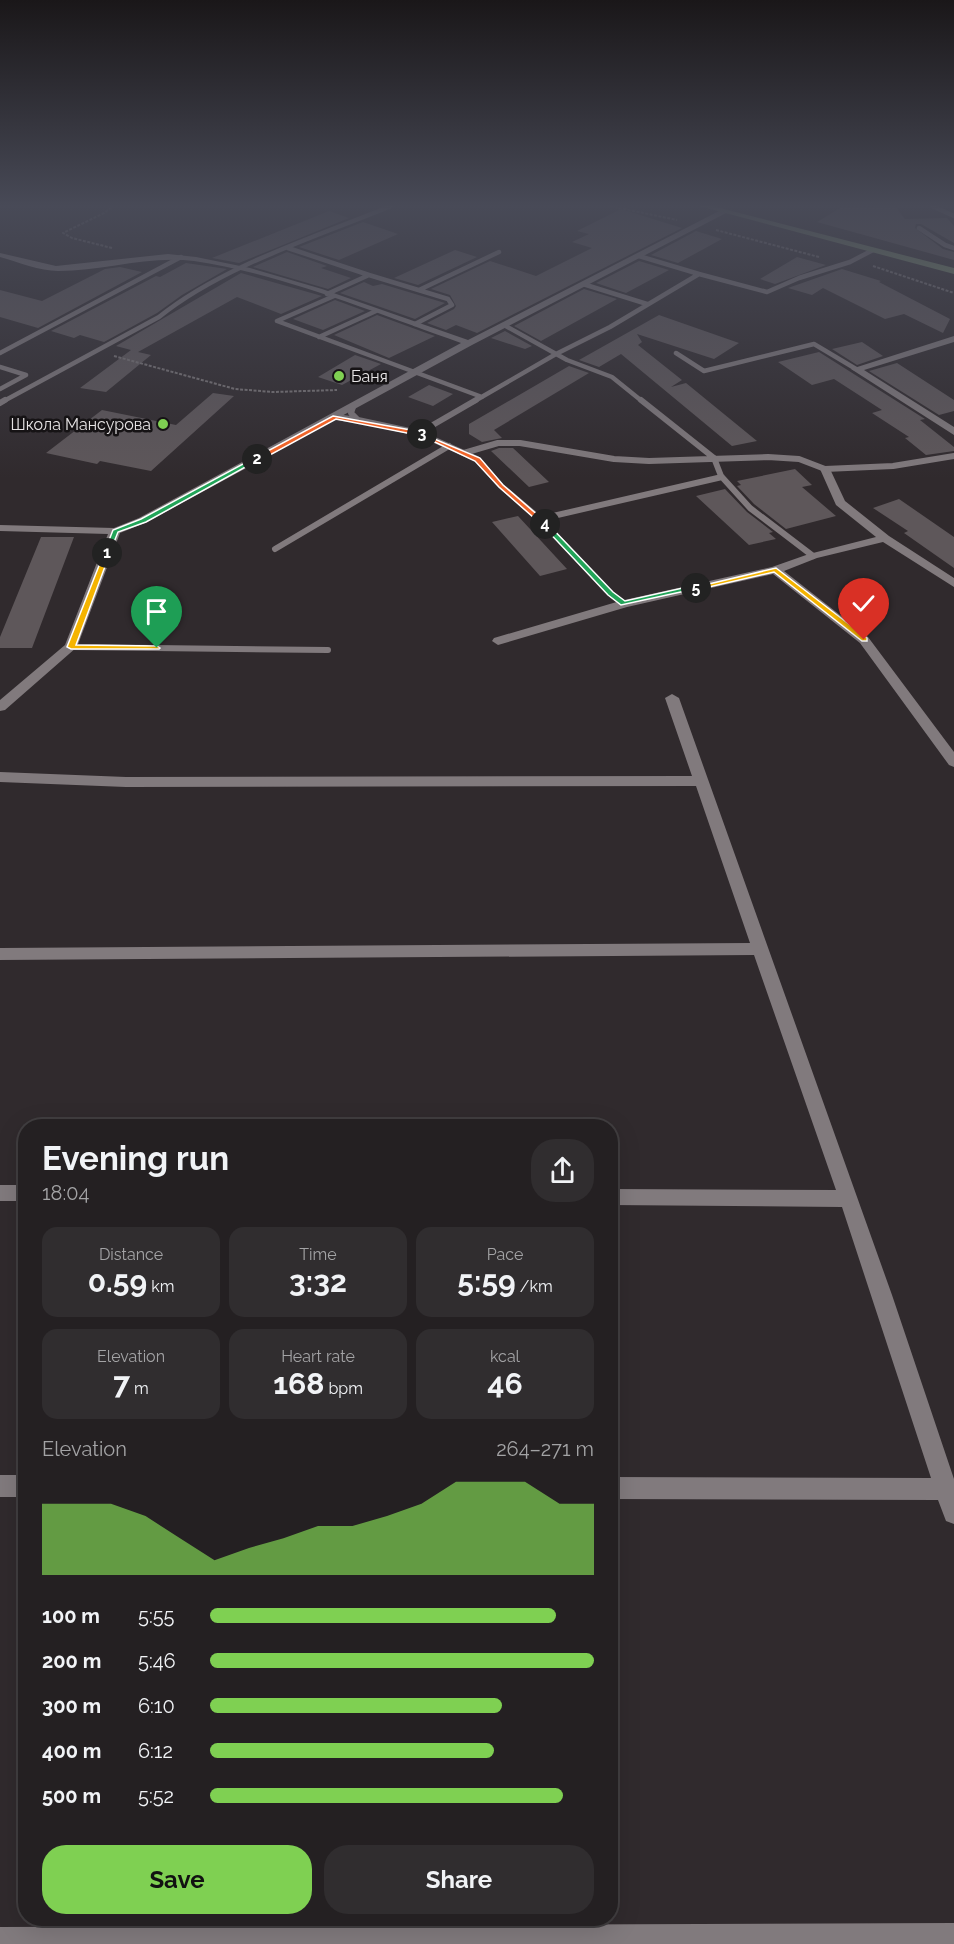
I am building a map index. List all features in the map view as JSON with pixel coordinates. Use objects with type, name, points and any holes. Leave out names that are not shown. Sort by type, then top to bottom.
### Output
[{"type":"street","points":[[335,297],[470,343]]},
{"type":"street","points":[[0,528],[116,531],[143,520],[559,297]]},
{"type":"street","points":[[856,369],[954,339]]},
{"type":"street","points":[[856,369],[954,432]]},
{"type":"street","points":[[825,469],[840,503],[885,538],[954,584]]},
{"type":"street","points":[[0,707],[71,647],[116,531]]},
{"type":"street","points":[[498,641],[624,604],[776,570],[813,556],[885,538]]},
{"type":"street","points":[[776,570],[864,640],[954,762]]},
{"type":"street","points":[[672,698],[848,1199],[954,1514]]},
{"type":"street","points":[[0,777],[126,782],[701,781]]},
{"type":"street","points":[[0,954],[760,949]]},
{"type":"street","points":[[0,1192],[18,1193]]},
{"type":"street","points":[[618,1197],[848,1199]]},
{"type":"street","points":[[0,1486],[18,1486]]},
{"type":"street","points":[[618,1488],[946,1489]]},
{"type":"street","points":[[0,1941],[954,1937]]},
{"type":"lane","points":[[0,353],[106,297]]},
{"type":"lane","points":[[0,403],[159,317],[189,297]]},
{"type":"lane","points":[[326,297],[277,321],[482,398]]},
{"type":"lane","points":[[414,324],[452,305],[448,299],[441,297]]},
{"type":"lane","points":[[624,297],[647,304]]},
{"type":"lane","points":[[419,433],[556,354],[610,327],[660,297]]},
{"type":"lane","points":[[319,337],[376,311]]},
{"type":"lane","points":[[504,325],[556,354],[612,377],[714,458],[722,477],[740,497],[795,545],[813,556]]},
{"type":"lane","points":[[676,353],[704,371],[814,344],[856,369]]},
{"type":"lane","points":[[0,367],[26,375],[0,389]]},
{"type":"lane","points":[[353,407],[351,414],[358,420]]},
{"type":"lane","points":[[335,417],[419,433],[477,459],[501,486],[540,519],[611,594],[624,604]]},
{"type":"lane","points":[[464,453],[498,443],[520,443],[614,459],[649,461],[768,457],[799,459],[825,469],[893,466],[954,456]]},
{"type":"lane","points":[[275,549],[448,446]]},
{"type":"lane","points":[[540,519],[722,477]]},
{"type":"lane","points":[[71,647],[328,650]]},
{"type":"path","points":[[103,347],[105,351],[119,359],[235,389],[273,392],[337,390]]},
{"type":"building","points":[[0,297],[26,297],[42,301],[50,297],[96,297],[38,328],[0,317]]},
{"type":"building","points":[[116,297],[180,297],[157,313],[104,342],[80,335],[74,338],[51,331]]},
{"type":"building","points":[[200,297],[320,297],[281,314],[237,297],[138,352],[151,355],[106,392],[80,388],[131,350],[116,346]]},
{"type":"building","points":[[351,297],[424,297],[445,303],[415,319]]},
{"type":"building","points":[[451,297],[548,297],[477,333],[456,325],[446,330],[427,323],[456,306]]},
{"type":"building","points":[[569,297],[609,297],[617,299],[541,341],[514,326]]},
{"type":"building","points":[[840,297],[907,297],[950,319],[943,333],[904,314],[885,319]]},
{"type":"building","points":[[335,300],[365,311],[323,330],[293,319]]},
{"type":"building","points":[[377,315],[435,336],[389,358],[334,335]]},
{"type":"building","points":[[659,315],[739,343],[714,359],[637,334],[642,342],[638,345],[682,380],[671,387],[686,383],[757,441],[732,446],[621,354],[599,367],[579,360]]},
{"type":"building","points":[[505,331],[532,346],[525,349],[491,338]]},
{"type":"building","points":[[862,342],[883,356],[857,365],[832,349]]},
{"type":"building","points":[[819,352],[925,419],[920,420],[954,447],[954,451],[926,455],[905,438],[909,437],[872,413],[882,410],[834,379],[812,385],[778,362]]},
{"type":"building","points":[[355,355],[381,364],[342,385],[318,377]]},
{"type":"building","points":[[897,363],[954,400],[954,411],[939,415],[869,371]]},
{"type":"building","points":[[569,366],[589,373],[494,430],[502,438],[482,442],[469,434],[469,424]]},
{"type":"building","points":[[429,385],[453,394],[433,406],[408,397]]},
{"type":"building","points":[[213,393],[234,396],[151,471],[100,461],[97,464],[46,453],[102,410],[176,425]]},
{"type":"building","points":[[499,448],[513,448],[549,482],[529,487],[491,451]]},
{"type":"building","points":[[795,469],[812,485],[802,487],[836,516],[786,529],[754,504],[737,486],[741,485],[737,481]]},
{"type":"building","points":[[725,489],[747,512],[773,532],[769,533],[776,539],[749,545],[696,496]]},
{"type":"building","points":[[899,499],[954,537],[954,568],[904,533],[908,531],[873,508]]},
{"type":"building","points":[[518,516],[567,569],[540,576],[492,522]]},
{"type":"building","points":[[41,537],[74,537],[32,648],[0,648],[0,637]]},
{"type":"place","name":"Баня","points":[[339,376]]},
{"type":"place","name":"Школа Мансурова","points":[[163,424]]},
{"type":"route","points":[[157,648],[71,647],[116,531],[143,520],[335,417],[419,433],[477,459],[501,486],[540,519],[611,594],[624,604],[776,570],[864,640]]}]
